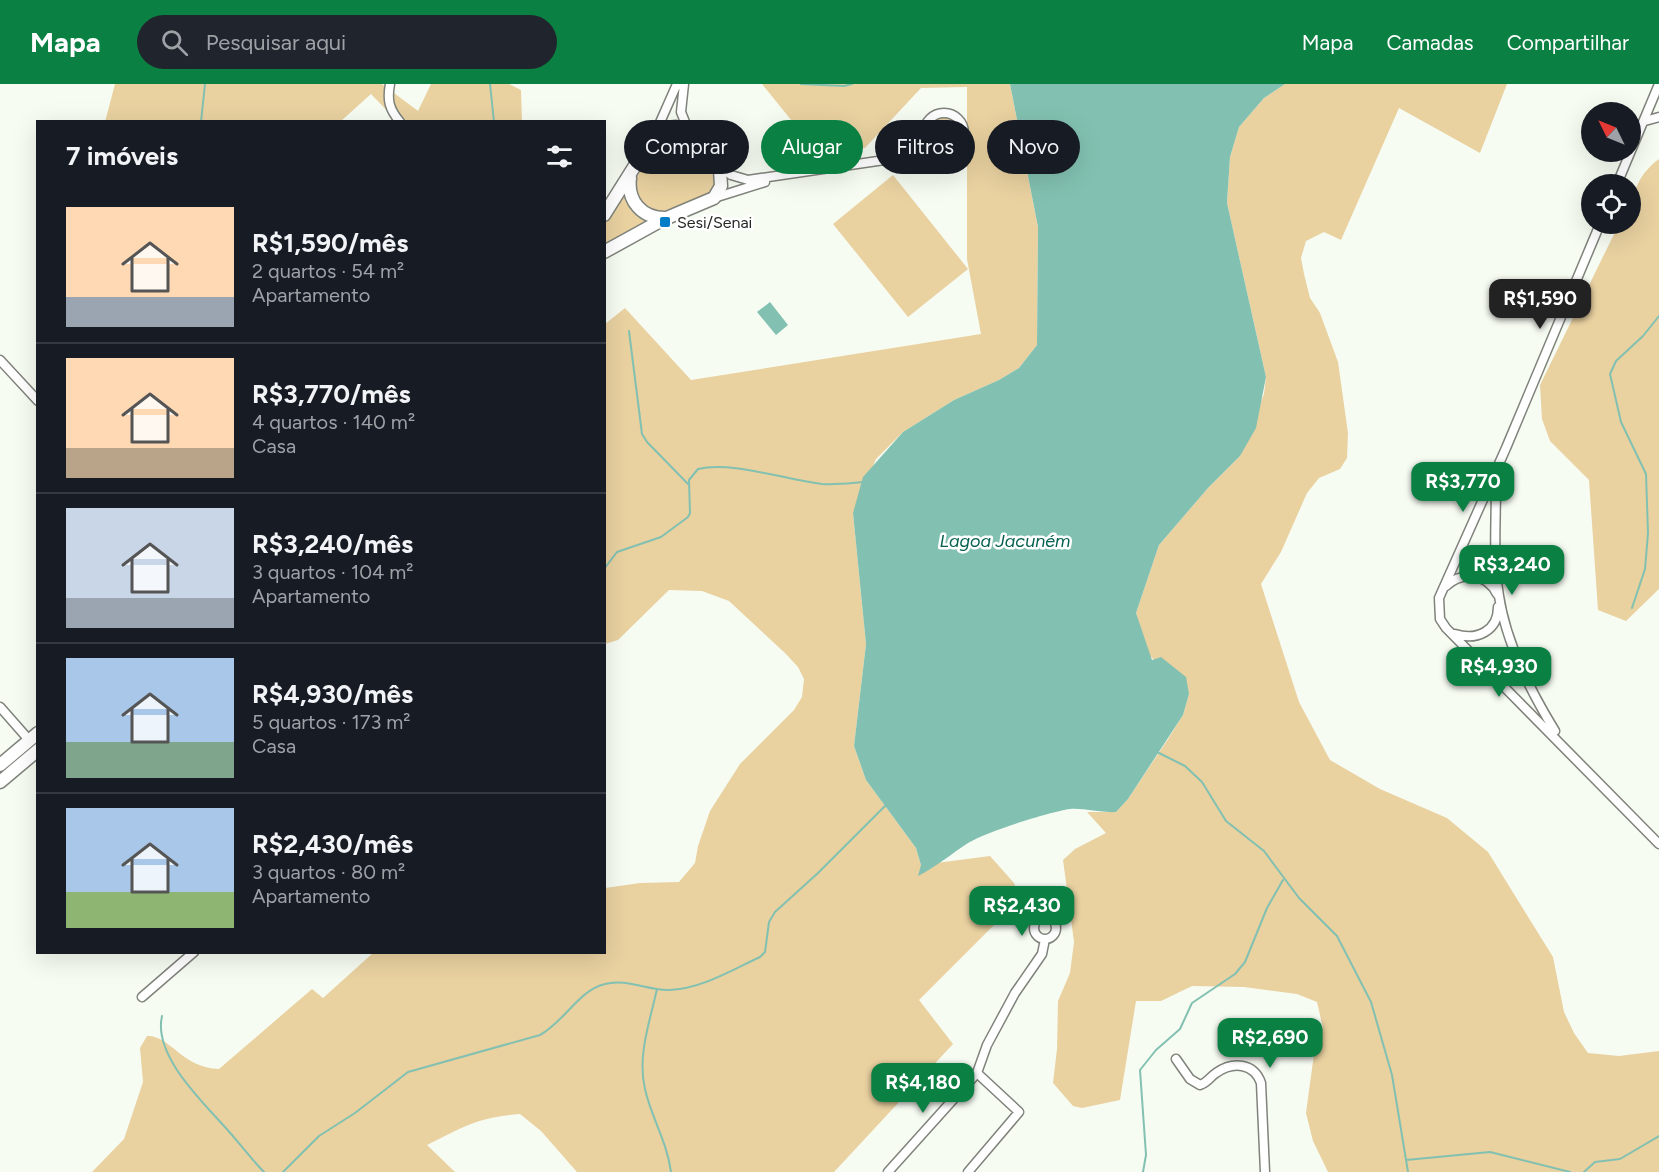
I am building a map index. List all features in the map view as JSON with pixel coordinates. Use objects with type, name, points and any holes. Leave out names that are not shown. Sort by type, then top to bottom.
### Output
[{"type":"street","points":[[390,84],[388,100],[392,113],[398,120]]},
{"type":"street","points":[[661,120],[677,84]]},
{"type":"street","points":[[684,84],[681,112],[684,120]]},
{"type":"street","points":[[1621,174],[1659,84]]},
{"type":"street","points":[[930,120],[937,114],[946,112],[959,120]]},
{"type":"street","points":[[1645,121],[1659,117]]},
{"type":"street","points":[[730,174],[742,179],[786,176],[875,161]]},
{"type":"street","points":[[606,212],[632,174]]},
{"type":"street","points":[[714,198],[722,181],[720,174]]},
{"type":"street","points":[[606,251],[666,218],[714,198],[786,176]]},
{"type":"street","points":[[630,178],[630,190],[638,207],[650,216],[666,218]]},
{"type":"street","points":[[1596,234],[1506,448],[1444,588],[1438,608],[1446,628],[1455,634],[1659,844]]},
{"type":"street","points":[[0,360],[36,399]]},
{"type":"street","points":[[1455,634],[1465,637],[1485,633],[1498,617],[1497,486],[1506,448]]},
{"type":"street","points":[[1444,588],[1452,581],[1470,576],[1488,582],[1499,598],[1531,692],[1562,743]]},
{"type":"street","points":[[0,707],[36,745]]},
{"type":"street","points":[[0,765],[36,745]]},
{"type":"street","points":[[0,782],[36,745]]},
{"type":"street","points":[[888,1172],[976,1073],[987,1045],[1015,993],[1042,954],[1045,939]]},
{"type":"street","points":[[142,997],[192,954]]},
{"type":"street","points":[[1176,1059],[1190,1079],[1200,1085],[1224,1069],[1241,1065],[1252,1068],[1258,1074],[1261,1083],[1265,1172]]},
{"type":"street","points":[[968,1172],[1018,1112],[976,1073]]},
{"type":"shaded area","points":[[115,84],[382,84],[418,111],[431,84],[509,84],[521,90],[522,120],[396,120],[371,94],[342,120],[106,120]]},
{"type":"shaded area","points":[[762,84],[1010,84],[1017,120],[987,120],[987,174],[1028,174],[1038,227],[1037,345],[1019,368],[999,380],[954,400],[903,432],[876,459],[853,513],[866,644],[854,746],[866,780],[916,848],[921,865],[990,856],[1014,883],[1020,899],[919,1000],[953,1044],[834,1172],[577,1172],[541,1131],[520,1114],[482,1120],[427,1145],[455,1172],[92,1172],[124,1139],[143,1082],[140,1048],[147,1036],[163,1041],[195,1063],[219,1069],[312,989],[323,998],[372,954],[606,954],[606,888],[640,883],[679,882],[695,863],[698,846],[710,811],[740,764],[794,710],[802,697],[804,679],[798,667],[785,653],[729,601],[702,591],[669,590],[618,640],[606,644],[606,323],[625,308],[691,380],[981,334],[967,259],[967,174],[975,174],[975,120],[967,120],[967,87],[921,88],[891,120],[875,120],[875,137],[863,148],[863,120],[791,120]]},
{"type":"shaded area","points":[[1285,84],[1507,84],[1480,153],[1399,108],[1341,240],[1324,232],[1306,241],[1301,258],[1310,298],[1320,313],[1338,362],[1348,433],[1347,458],[1340,469],[1319,478],[1307,493],[1281,552],[1261,584],[1299,702],[1330,760],[1380,789],[1447,818],[1488,852],[1553,957],[1564,1012],[1574,1033],[1588,1053],[1619,1056],[1659,1051],[1659,1172],[1328,1172],[1313,1141],[1306,1113],[1314,1054],[1323,1028],[1317,1002],[1297,994],[1244,987],[1192,986],[1161,1001],[1136,1001],[1120,1100],[1082,1108],[1073,1106],[1053,1083],[1057,1049],[1058,1001],[1070,973],[1074,942],[1063,860],[1075,849],[1106,833],[1087,812],[1116,812],[1128,799],[1183,715],[1189,694],[1147,653],[1136,613],[1159,545],[1208,488],[1240,456],[1264,394],[1266,377],[1227,203],[1230,157],[1239,127],[1264,98]]},
{"type":"shaded area","points":[[944,115],[957,120],[931,120]]},
{"type":"shaded area","points":[[1659,159],[1659,589],[1626,621],[1598,610],[1589,480],[1550,441],[1542,419],[1540,385],[1614,234],[1641,234],[1641,178]]},
{"type":"shaded area","points":[[639,174],[715,174],[715,187],[706,197],[660,212],[646,208],[636,197],[635,181]]},
{"type":"shaded area","points":[[893,175],[968,269],[908,317],[833,224]]},
{"type":"shaded area","points":[[625,195],[645,220],[645,224],[606,246],[606,219]]},
{"type":"water","name":"Lagoa Jacuném","points":[[1010,84],[1285,84],[1264,98],[1239,127],[1230,157],[1227,203],[1266,377],[1256,428],[1240,456],[1208,488],[1159,545],[1136,613],[1152,660],[1161,657],[1186,677],[1189,694],[1183,715],[1128,799],[1116,812],[1070,809],[1003,828],[968,843],[918,876],[921,865],[916,848],[866,780],[854,746],[866,644],[853,513],[863,477],[903,432],[954,400],[999,380],[1019,368],[1037,345],[1038,227],[1028,174],[1080,174],[1080,120],[1017,120]]},
{"type":"water","points":[[770,302],[788,325],[776,335],[757,312]]},
{"type":"waterway","points":[[201,120],[205,84]]},
{"type":"waterway","points":[[490,84],[494,120]]},
{"type":"waterway","points":[[801,84],[844,86],[852,84]]},
{"type":"waterway","points":[[1632,608],[1645,569],[1648,533],[1646,474],[1621,422],[1610,374],[1616,361],[1643,336],[1659,316]]},
{"type":"waterway","points":[[629,331],[642,434],[689,485]]},
{"type":"waterway","points":[[606,566],[617,552],[661,537],[688,517],[690,513],[689,480],[698,469],[727,467],[822,484],[864,482]]},
{"type":"waterway","points":[[1155,751],[1185,766],[1202,782],[1226,821],[1264,851],[1299,898],[1337,936],[1371,1002],[1392,1075],[1408,1172]]},
{"type":"waterway","name":"Lagoa Jacuném","points":[[283,1172],[319,1136],[355,1113],[408,1072],[540,1035],[557,1022],[579,999],[596,987],[621,983],[661,990],[681,989],[716,978],[760,957],[765,952],[769,922],[775,912],[886,805]]},
{"type":"waterway","points":[[1143,1172],[1146,1155],[1140,1070],[1156,1050],[1180,1029],[1192,1003],[1235,974],[1245,962],[1267,908],[1283,880]]},
{"type":"waterway","points":[[657,989],[643,1051],[643,1077],[671,1172]]},
{"type":"waterway","points":[[162,1016],[161,1031],[165,1046],[181,1076],[264,1172]]},
{"type":"waterway","points":[[1584,1172],[1595,1162],[1620,1159],[1659,1136]]},
{"type":"waterway","points":[[1406,1160],[1490,1152],[1570,1172]]},
{"type":"place","name":"Sesi/Senai","points":[[665,222]]}]
